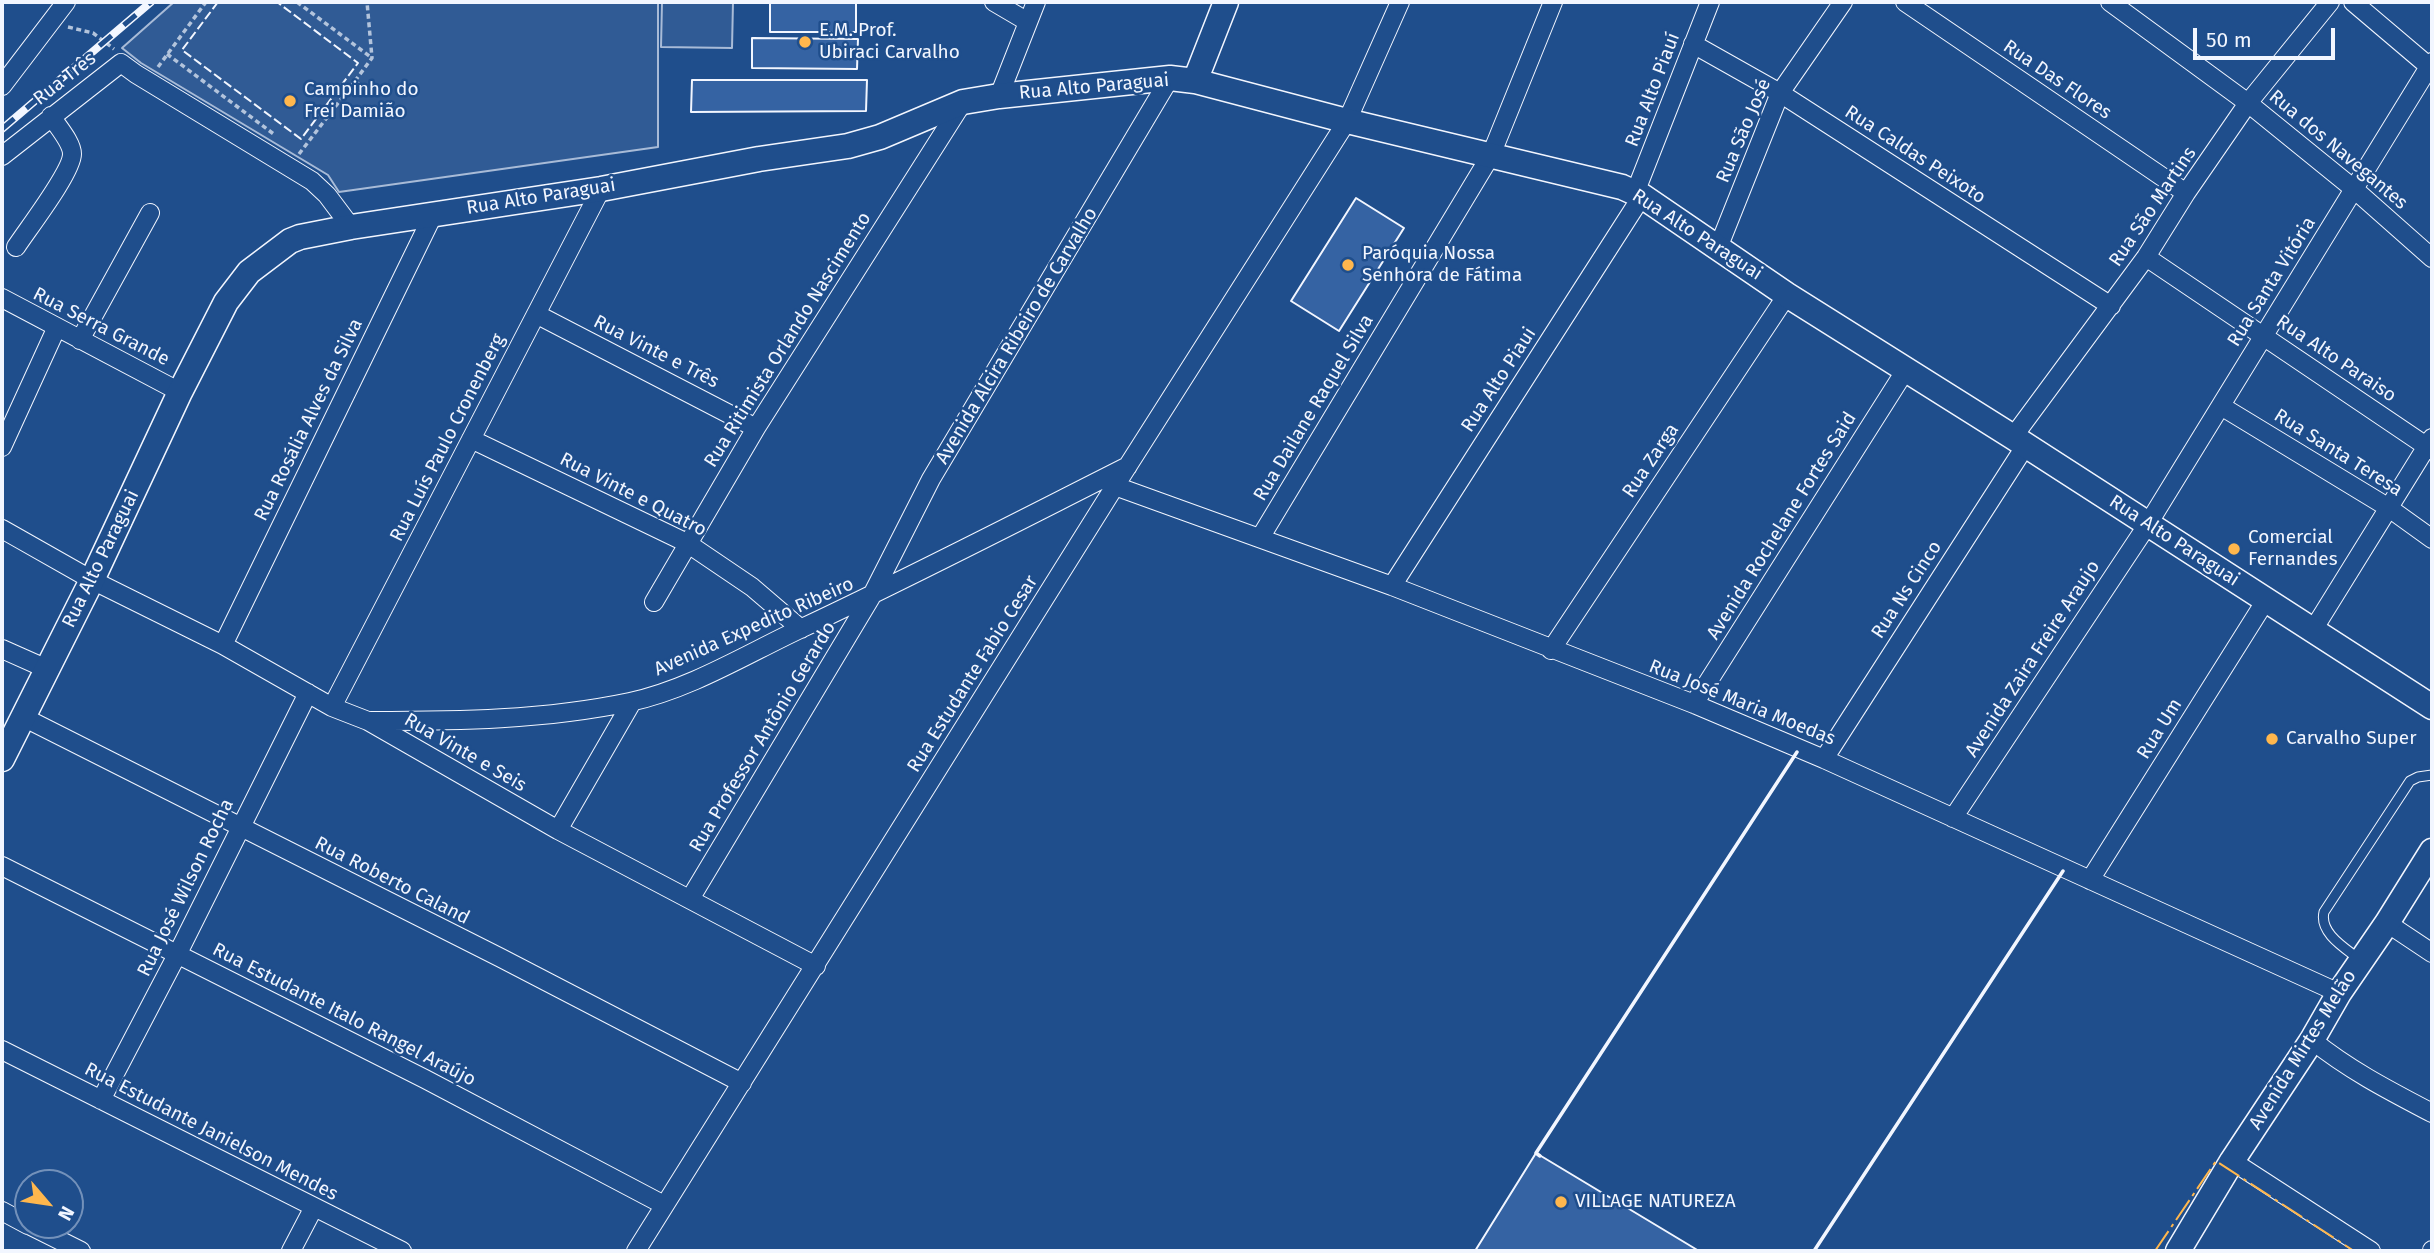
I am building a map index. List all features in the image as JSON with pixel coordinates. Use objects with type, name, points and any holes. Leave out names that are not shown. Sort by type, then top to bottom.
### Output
[{"type":"street","points":[[4,81],[66,2]]},
{"type":"street","points":[[995,2],[1028,22]]},
{"type":"street","points":[[999,96],[1037,2]]},
{"type":"street","points":[[1195,80],[1226,2]]},
{"type":"street","name":"Rua Estudante Fabio Cesar","points":[[636,1251],[1115,485],[1347,121],[1400,2]]},
{"type":"street","name":"Rua Dailane Raquel Silva","points":[[1260,538],[1491,155],[1553,2]]},
{"type":"street","name":"Rua Alto Piauí","points":[[1639,195],[1710,2]]},
{"type":"street","name":"Rua São José","points":[[1718,248],[1780,93],[1843,2]]},
{"type":"street","name":"Rua Das Flores","points":[[1905,2],[2186,193]]},
{"type":"street","name":"Rua dos Navegantes","points":[[2110,2],[2249,103],[2354,189],[2432,258]]},
{"type":"street","name":"Rua São Martins","points":[[2019,441],[2249,103],[2330,2]]},
{"type":"street","points":[[2353,2],[2431,66]]},
{"type":"street","name":"Rua Caldas Peixoto","points":[[1693,44],[1780,93],[2110,306]]},
{"type":"street","points":[[121,63],[147,82],[312,181],[327,195],[351,227]]},
{"type":"street","name":"Rua Três","points":[[2,156],[121,63]]},
{"type":"street","name":"Rua Santa Vitória","points":[[2148,524],[2431,66]]},
{"type":"street","name":"Rua Alto Paraguai","points":[[3,755],[92,580],[180,392],[226,302],[250,272],[277,249],[300,237],[351,227],[848,146],[880,138],[963,102],[1170,78],[1195,80],[1347,121],[1622,187],[1639,195],[1787,295],[2432,707]]},
{"type":"street","name":"Avenida Alcira Ribeiro de Carvalho","points":[[872,597],[931,480],[1170,78]]},
{"type":"street","name":"Rua Ritimista Orlando Nascimento","points":[[654,603],[756,428],[963,102]]},
{"type":"street","points":[[16,247],[65,174],[71,159],[71,148],[51,116]]},
{"type":"street","name":"Rua Luís Paulo Cronenberg","points":[[332,707],[601,188]]},
{"type":"street","name":"Rua Alto Piaui","points":[[1392,586],[1639,195]]},
{"type":"street","points":[[80,340],[150,214]]},
{"type":"street","name":"Rua Rosália Alves da Silva","points":[[223,645],[434,214]]},
{"type":"street","name":"Rua Alto Paraiso","points":[[2146,257],[2430,444]]},
{"type":"street","name":"Rua Zarga","points":[[1551,650],[1787,295]]},
{"type":"street","name":"Rua Serra Grande","points":[[2,298],[180,392]]},
{"type":"street","name":"Rua Vinte e Três","points":[[536,314],[756,428]]},
{"type":"street","points":[[2,447],[9,410],[56,328]]},
{"type":"street","name":"Avenida Rochelane Fortes Said","points":[[1694,704],[1905,371]]},
{"type":"street","name":"Rua Santa Teresa","points":[[2221,406],[2389,508],[2432,539]]},
{"type":"street","name":"Rua Vinte e Quatro","points":[[471,439],[687,543],[752,587],[801,629]]},
{"type":"street","name":"Rua Ns Cinco","points":[[1824,759],[2019,441]]},
{"type":"street","points":[[2313,631],[2430,444]]},
{"type":"street","name":"Avenida Expedito Ribeiro","points":[[368,721],[519,718],[632,702],[727,665],[872,597],[1128,466]]},
{"type":"street","name":"Rua José Maria Moedas","points":[[1115,485],[1392,586],[1694,704],[1824,759],[2339,993]]},
{"type":"street","name":"Avenida Zaira Freire Araujo","points":[[1954,818],[2148,524]]},
{"type":"street","points":[[2,529],[92,580]]},
{"type":"street","name":"Rua Vinte e Seis","points":[[92,580],[223,645],[332,707],[368,721],[558,830],[816,966]]},
{"type":"street","name":"Rua Professor Antônio Gerardo","points":[[690,899],[872,597]]},
{"type":"street","name":"Rua Um","points":[[2090,880],[2266,600]]},
{"type":"street","points":[[2,649],[47,669]]},
{"type":"street","name":"Rua José Wilson Rocha","points":[[101,1100],[308,693]]},
{"type":"street","points":[[558,830],[632,702]]},
{"type":"street","name":"Rua Roberto Caland","points":[[23,717],[742,1083]]},
{"type":"street","name":"Avenida Mirtes Melão","points":[[2178,1251],[2232,1161],[2432,851]]},
{"type":"street","name":"Rua Estudante Italo Rangel Araújo","points":[[2,866],[425,1079],[664,1205]]},
{"type":"street","points":[[2387,923],[2432,953]]},
{"type":"street","points":[[2312,1040],[2333,1057],[2432,1114]]},
{"type":"street","name":"Rua Estudante Janielson Mendes","points":[[2,1050],[402,1251]]},
{"type":"street","points":[[2232,1161],[2371,1251]]},
{"type":"street","points":[[292,1251],[314,1207]]},
{"type":"street","points":[[57,1239],[81,1251]]},
{"type":"lane","points":[[2361,960],[2335,940],[2324,926],[2324,912],[2410,781],[2432,775]]},
{"type":"path","points":[[147,82],[206,2]]},
{"type":"path","points":[[297,2],[372,58]]},
{"type":"path","points":[[290,167],[372,58],[367,2]]},
{"type":"path","points":[[49,23],[93,33],[110,44],[121,63]]},
{"type":"path","points":[[167,54],[278,137]]},
{"type":"path","points":[[355,81],[360,85]]},
{"type":"shaded area","points":[[174,2],[658,2],[658,147],[339,192],[328,175],[141,63],[122,48]]},
{"type":"shaded area","points":[[662,2],[733,2],[732,48],[661,47]]},
{"type":"building","points":[[770,2],[856,2],[856,32],[770,32]]},
{"type":"building","points":[[752,38],[858,39],[857,69],[752,68]]},
{"type":"building","points":[[692,80],[867,80],[866,111],[691,112]]},
{"type":"building","points":[[1356,198],[1404,228],[1339,331],[1291,301]]},
{"type":"building","name":"VILLAGE NATUREZA","points":[[1536,1153],[1699,1251],[1475,1251]]},
{"type":"railway","points":[[2,129],[151,2]]},
{"type":"fence","points":[[218,2],[182,50],[301,139],[358,63],[277,2]]},
{"type":"wall","points":[[1540,1156],[1536,1153],[1797,752]]},
{"type":"wall","points":[[1814,1251],[2063,871]]},
{"type":"power","points":[[2155,1251],[2216,1161],[2354,1251]]},
{"type":"place","name":"E.M. Prof. Ubiraci Carvalho","points":[[805,42]]},
{"type":"place","name":"Campinho do Frei Damião","points":[[290,101]]},
{"type":"place","name":"Paróquia Nossa Senhora de Fátima","points":[[1348,265]]},
{"type":"place","name":"Comercial Fernandes","points":[[2234,549]]},
{"type":"place","name":"Carvalho Super","points":[[2272,739]]},
{"type":"place","name":"VILLAGE NATUREZA","points":[[1561,1202]]}]
